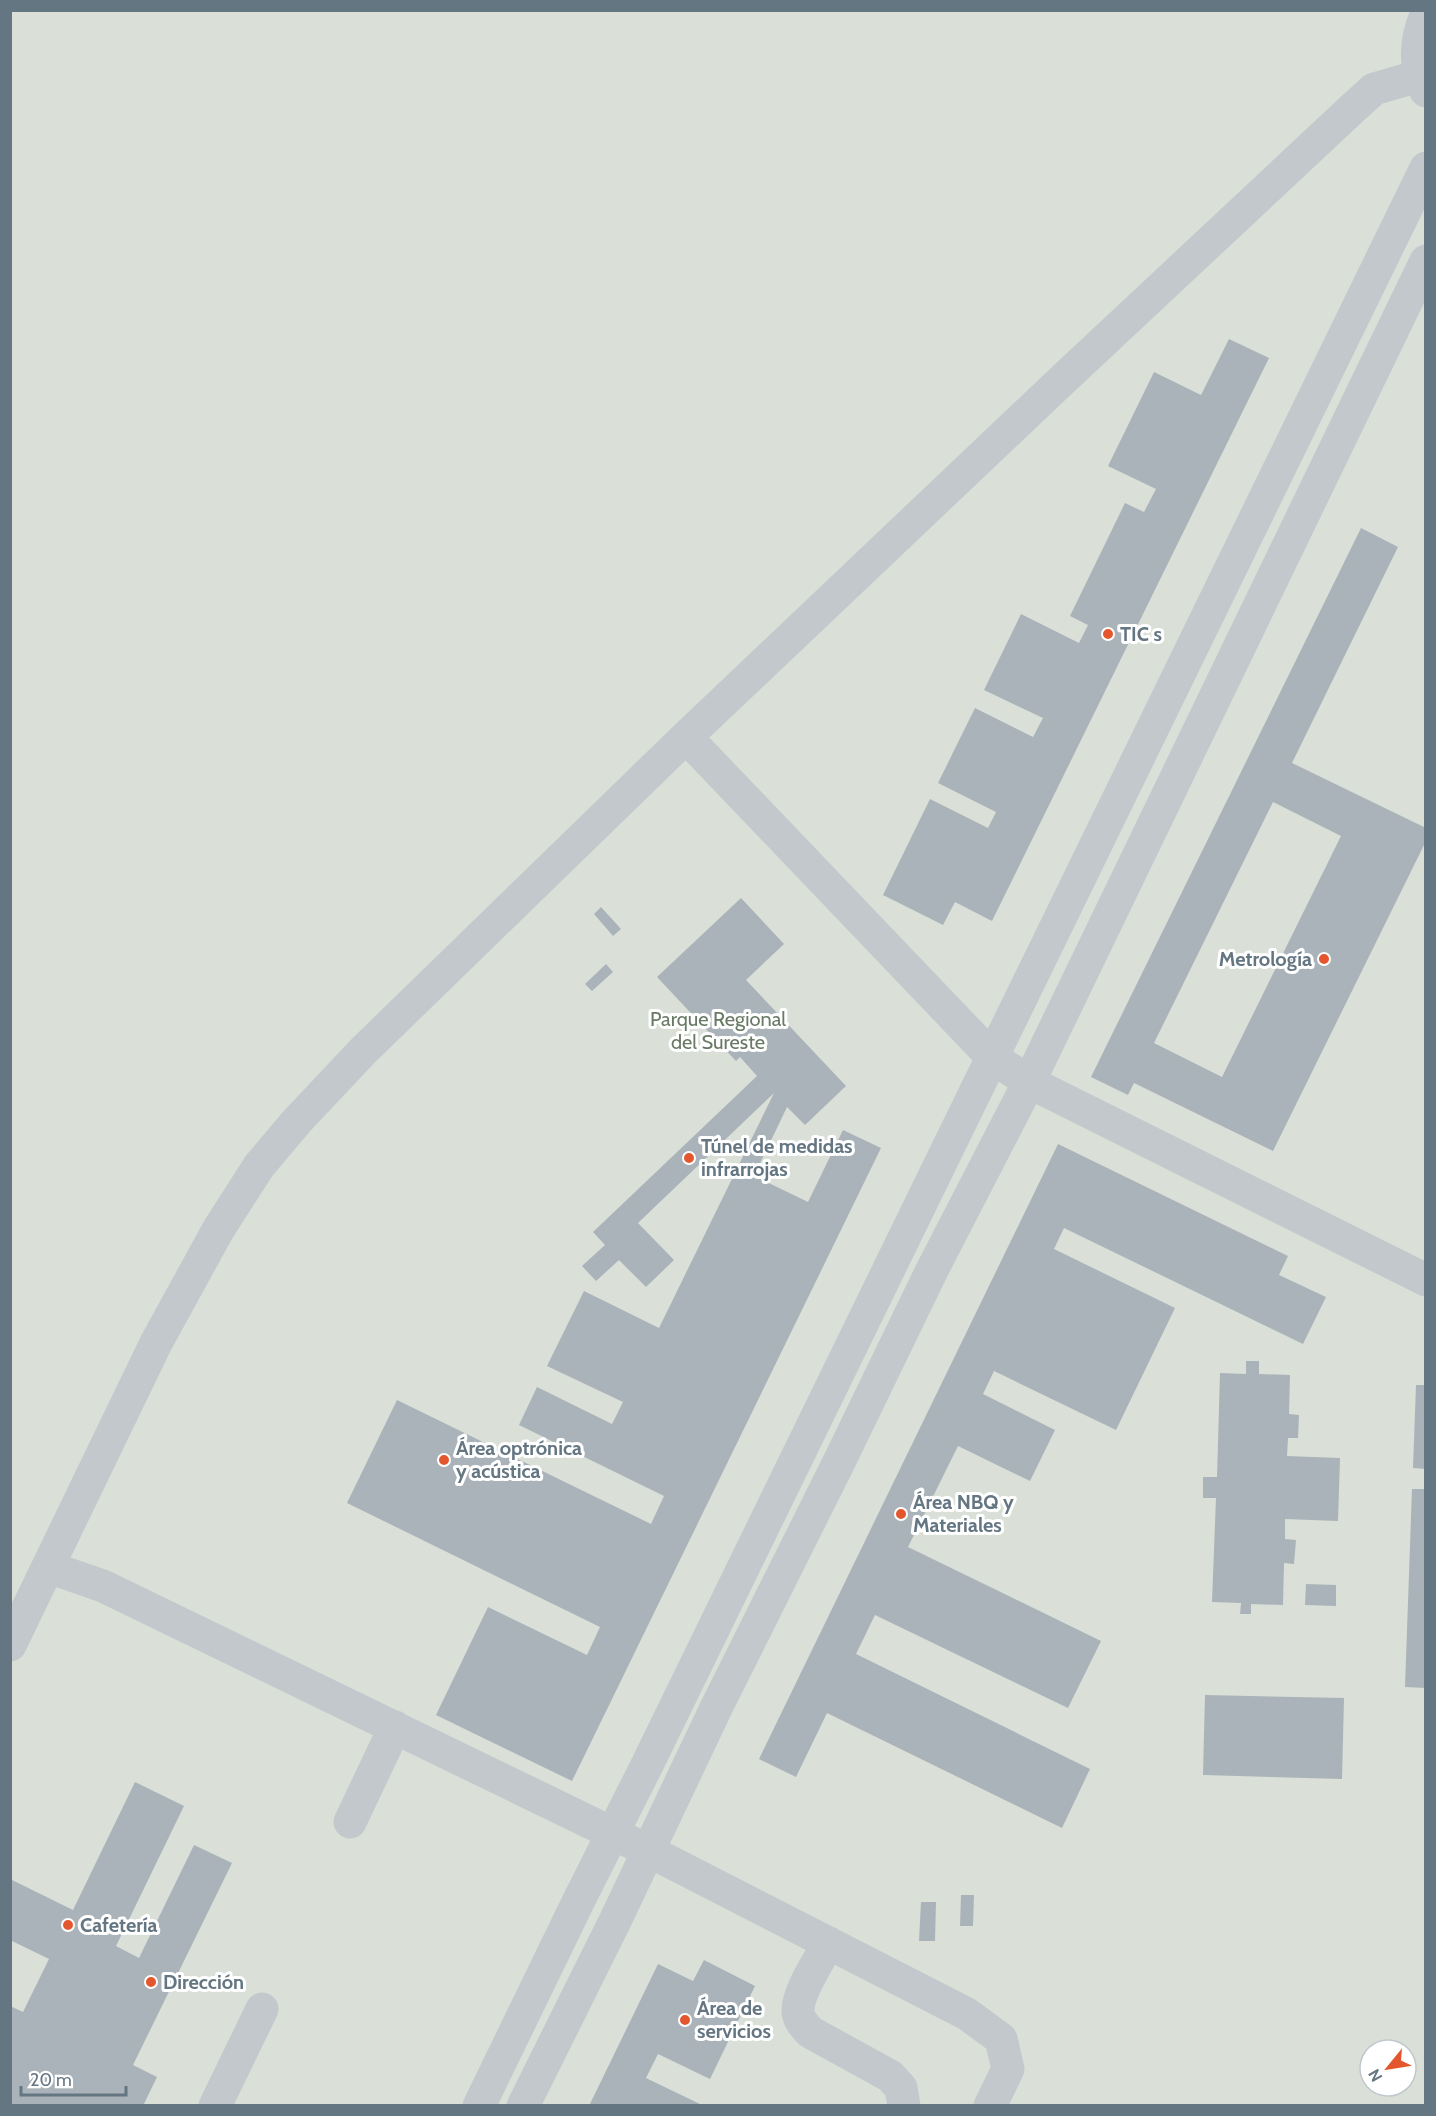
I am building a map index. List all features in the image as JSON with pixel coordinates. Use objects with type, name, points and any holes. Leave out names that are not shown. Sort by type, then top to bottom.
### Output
[{"type":"street","points":[[10,1645],[156,1343],[218,1230],[260,1166],[297,1121],[363,1051],[686,737],[1048,393],[1374,90],[1422,84],[1416,45],[1425,15]]},
{"type":"street","points":[[479,2106],[1425,168]]},
{"type":"street","points":[[523,2106],[932,1270],[1029,1082],[1425,261]]},
{"type":"street","points":[[686,737],[993,1057],[1029,1082],[1425,1280]]},
{"type":"street","points":[[48,1567],[103,1586],[395,1727],[647,1850],[967,2014],[1001,2039],[1008,2069],[990,2106]]},
{"type":"street","points":[[350,1822],[395,1727]]},
{"type":"street","points":[[829,1943],[800,1997],[798,2013],[802,2023],[810,2032],[890,2076],[902,2088],[904,2106]]},
{"type":"street","points":[[215,2106],[262,2009]]},
{"type":"green space","name":"Parque Regional del Sureste","points":[[11,11],[1425,11],[1425,2105],[11,2106]]},
{"type":"building","name":"TIC s","points":[[1229,339],[1269,358],[992,921],[955,902],[943,925],[883,895],[930,799],[988,828],[996,812],[938,783],[975,708],[1033,737],[1043,718],[984,690],[1021,614],[1079,643],[1088,625],[1070,616],[1125,503],[1144,512],[1156,489],[1108,466],[1154,372],[1201,395]]},
{"type":"building","points":[[1361,528],[1398,547],[1292,763],[1426,828],[1426,841],[1273,1151],[1134,1083],[1128,1095],[1091,1077]],"holes":[[[1273,802],[1341,836],[1222,1077],[1154,1043]]]},
{"type":"building","name":"Área optrónica y acústica","points":[[741,898],[784,944],[746,980],[846,1086],[805,1125],[787,1107],[754,1176],[808,1202],[843,1130],[881,1148],[572,1781],[436,1715],[488,1607],[587,1655],[600,1627],[347,1503],[397,1400],[651,1524],[664,1496],[519,1425],[537,1387],[612,1424],[623,1402],[547,1366],[584,1291],[659,1328],[774,1093],[638,1223],[674,1260],[646,1287],[619,1260],[596,1281],[582,1266],[605,1245],[593,1232],[757,1076],[740,1057],[736,1061],[657,977]]},
{"type":"building","points":[[601,907],[621,929],[613,936],[594,914]]},
{"type":"building","points":[[606,964],[613,972],[592,991],[585,984]]},
{"type":"building","name":"Área NBQ y Materiales","points":[[1058,1144],[1288,1256],[1279,1275],[1326,1297],[1303,1344],[1064,1228],[1054,1249],[1175,1308],[1116,1430],[994,1371],[983,1394],[1055,1430],[1030,1481],[958,1446],[908,1547],[1101,1641],[1068,1708],[875,1615],[856,1654],[1090,1769],[1062,1828],[827,1713],[796,1777],[759,1759]]},
{"type":"building","points":[[1246,1361],[1259,1361],[1259,1374],[1290,1375],[1289,1414],[1299,1415],[1298,1438],[1288,1438],[1287,1456],[1340,1458],[1338,1521],[1285,1519],[1285,1539],[1296,1540],[1294,1564],[1284,1563],[1283,1605],[1251,1604],[1251,1614],[1240,1614],[1241,1603],[1212,1602],[1216,1498],[1203,1498],[1203,1477],[1217,1477],[1220,1373],[1246,1374]]},
{"type":"building","points":[[1416,1385],[1426,1385],[1426,1469],[1413,1468]]},
{"type":"building","points":[[1412,1489],[1426,1489],[1426,1688],[1405,1687]]},
{"type":"building","points":[[1306,1584],[1336,1585],[1336,1606],[1305,1605]]},
{"type":"building","points":[[1205,1695],[1344,1698],[1342,1779],[1203,1775]]},
{"type":"building","points":[[135,1782],[184,1806],[116,1946],[139,1958],[194,1845],[232,1863],[133,2065],[157,2077],[143,2106],[10,2106],[10,2006],[23,2012],[49,1959],[10,1940],[10,1879],[73,1910]]},
{"type":"building","points":[[961,1895],[974,1895],[973,1926],[960,1926]]},
{"type":"building","points":[[921,1902],[936,1902],[935,1941],[919,1941]]},
{"type":"building","name":"Área de servicios","points":[[704,1960],[755,1986],[710,2079],[658,2054],[646,2078],[704,2106],[589,2106],[658,1964],[693,1981]]},
{"type":"place","name":"TIC s","points":[[1108,634]]},
{"type":"place","name":"Metrología","points":[[1324,959]]},
{"type":"place","name":"Túnel de medidas infrarrojas","points":[[689,1158]]},
{"type":"place","name":"Área optrónica y acústica","points":[[444,1460]]},
{"type":"place","name":"Área NBQ y Materiales","points":[[901,1514]]},
{"type":"place","name":"Cafetería","points":[[68,1925]]},
{"type":"place","name":"Dirección","points":[[151,1982]]},
{"type":"place","name":"Área de servicios","points":[[685,2020]]}]
